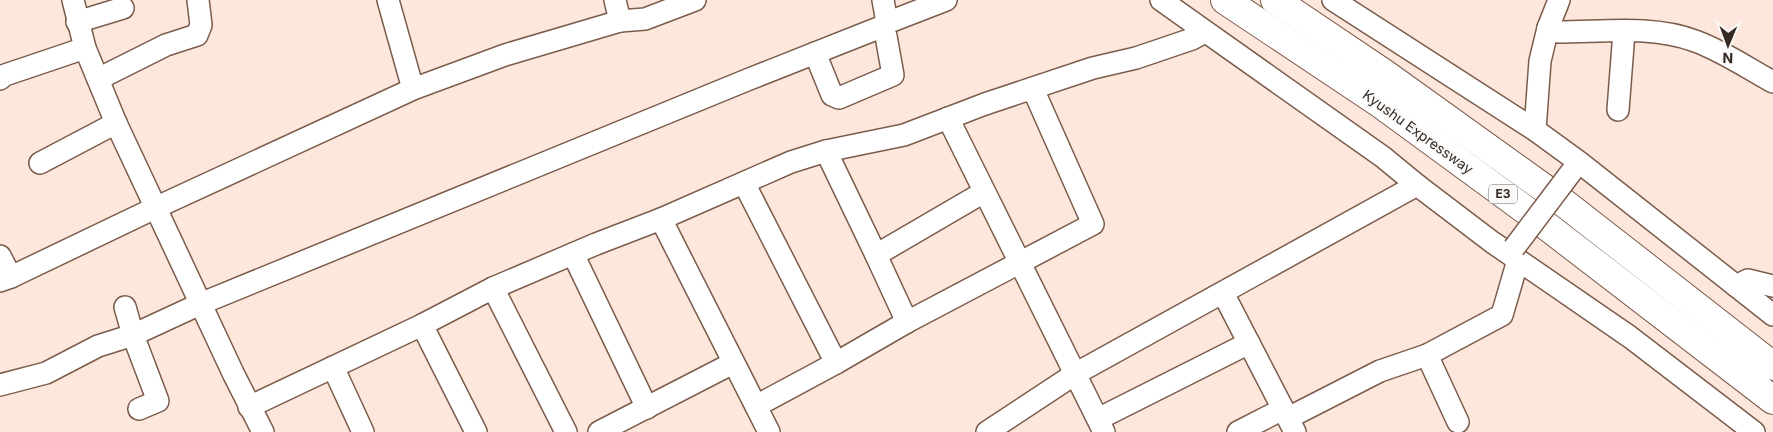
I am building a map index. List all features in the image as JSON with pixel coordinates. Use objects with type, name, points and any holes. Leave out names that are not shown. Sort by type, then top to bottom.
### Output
[{"type":"highway","name":"Kyushu Expressway","points":[[1225,0],[1378,102],[1538,220],[1773,400]]},
{"type":"highway","name":"Kyushu Expressway","points":[[1275,0],[1385,74],[1555,196],[1773,366]]},
{"type":"street","points":[[72,0],[85,48],[116,122],[200,304],[249,407],[263,432]]},
{"type":"street","points":[[98,79],[166,45],[197,35],[201,25],[198,0]]},
{"type":"street","points":[[388,0],[413,89]]},
{"type":"street","points":[[615,0],[620,21]]},
{"type":"street","points":[[0,256],[6,279],[413,89],[504,55],[620,21],[645,19],[695,0]]},
{"type":"street","points":[[815,53],[832,95],[839,98],[893,75],[884,25],[883,0]]},
{"type":"street","points":[[0,386],[46,373],[98,346],[133,335],[200,304],[946,0]]},
{"type":"street","points":[[1161,0],[1382,156],[1417,185],[1630,338],[1754,432]]},
{"type":"street","points":[[1333,0],[1535,130],[1576,166],[1773,315]]},
{"type":"street","points":[[1535,130],[1540,61],[1548,28],[1559,0]]},
{"type":"street","points":[[78,22],[123,8]]},
{"type":"street","points":[[1548,28],[1558,32],[1654,32],[1695,41],[1734,59],[1747,69],[1773,82]]},
{"type":"street","points":[[249,407],[422,325],[493,288],[661,219],[791,162],[826,151],[904,136],[948,118],[1093,68],[1155,52],[1192,39],[1205,32]]},
{"type":"street","points":[[1618,110],[1624,32]]},
{"type":"street","points":[[0,79],[5,74],[85,48]]},
{"type":"street","points":[[756,406],[907,322],[1093,224],[1033,89]]},
{"type":"street","points":[[948,118],[1101,426],[1249,343]]},
{"type":"street","points":[[40,163],[116,122]]},
{"type":"street","points":[[826,151],[907,322]]},
{"type":"street","points":[[1238,432],[1289,420],[1380,371],[1427,354],[1502,315],[1514,254],[1576,166]]},
{"type":"street","points":[[744,183],[836,363]]},
{"type":"street","points":[[987,432],[1075,374],[1417,185]]},
{"type":"street","points":[[876,255],[984,192]]},
{"type":"street","points":[[661,219],[769,432]]},
{"type":"street","points":[[573,254],[647,408]]},
{"type":"street","points":[[1736,286],[1748,280],[1773,286]]},
{"type":"street","points":[[493,288],[566,432]]},
{"type":"street","points":[[1223,293],[1289,420]]},
{"type":"street","points":[[125,307],[133,335],[158,401],[139,409]]},
{"type":"street","points":[[422,325],[476,432]]},
{"type":"street","points":[[1427,354],[1458,422]]},
{"type":"street","points":[[599,432],[734,363]]},
{"type":"street","points":[[333,367],[363,432]]}]
